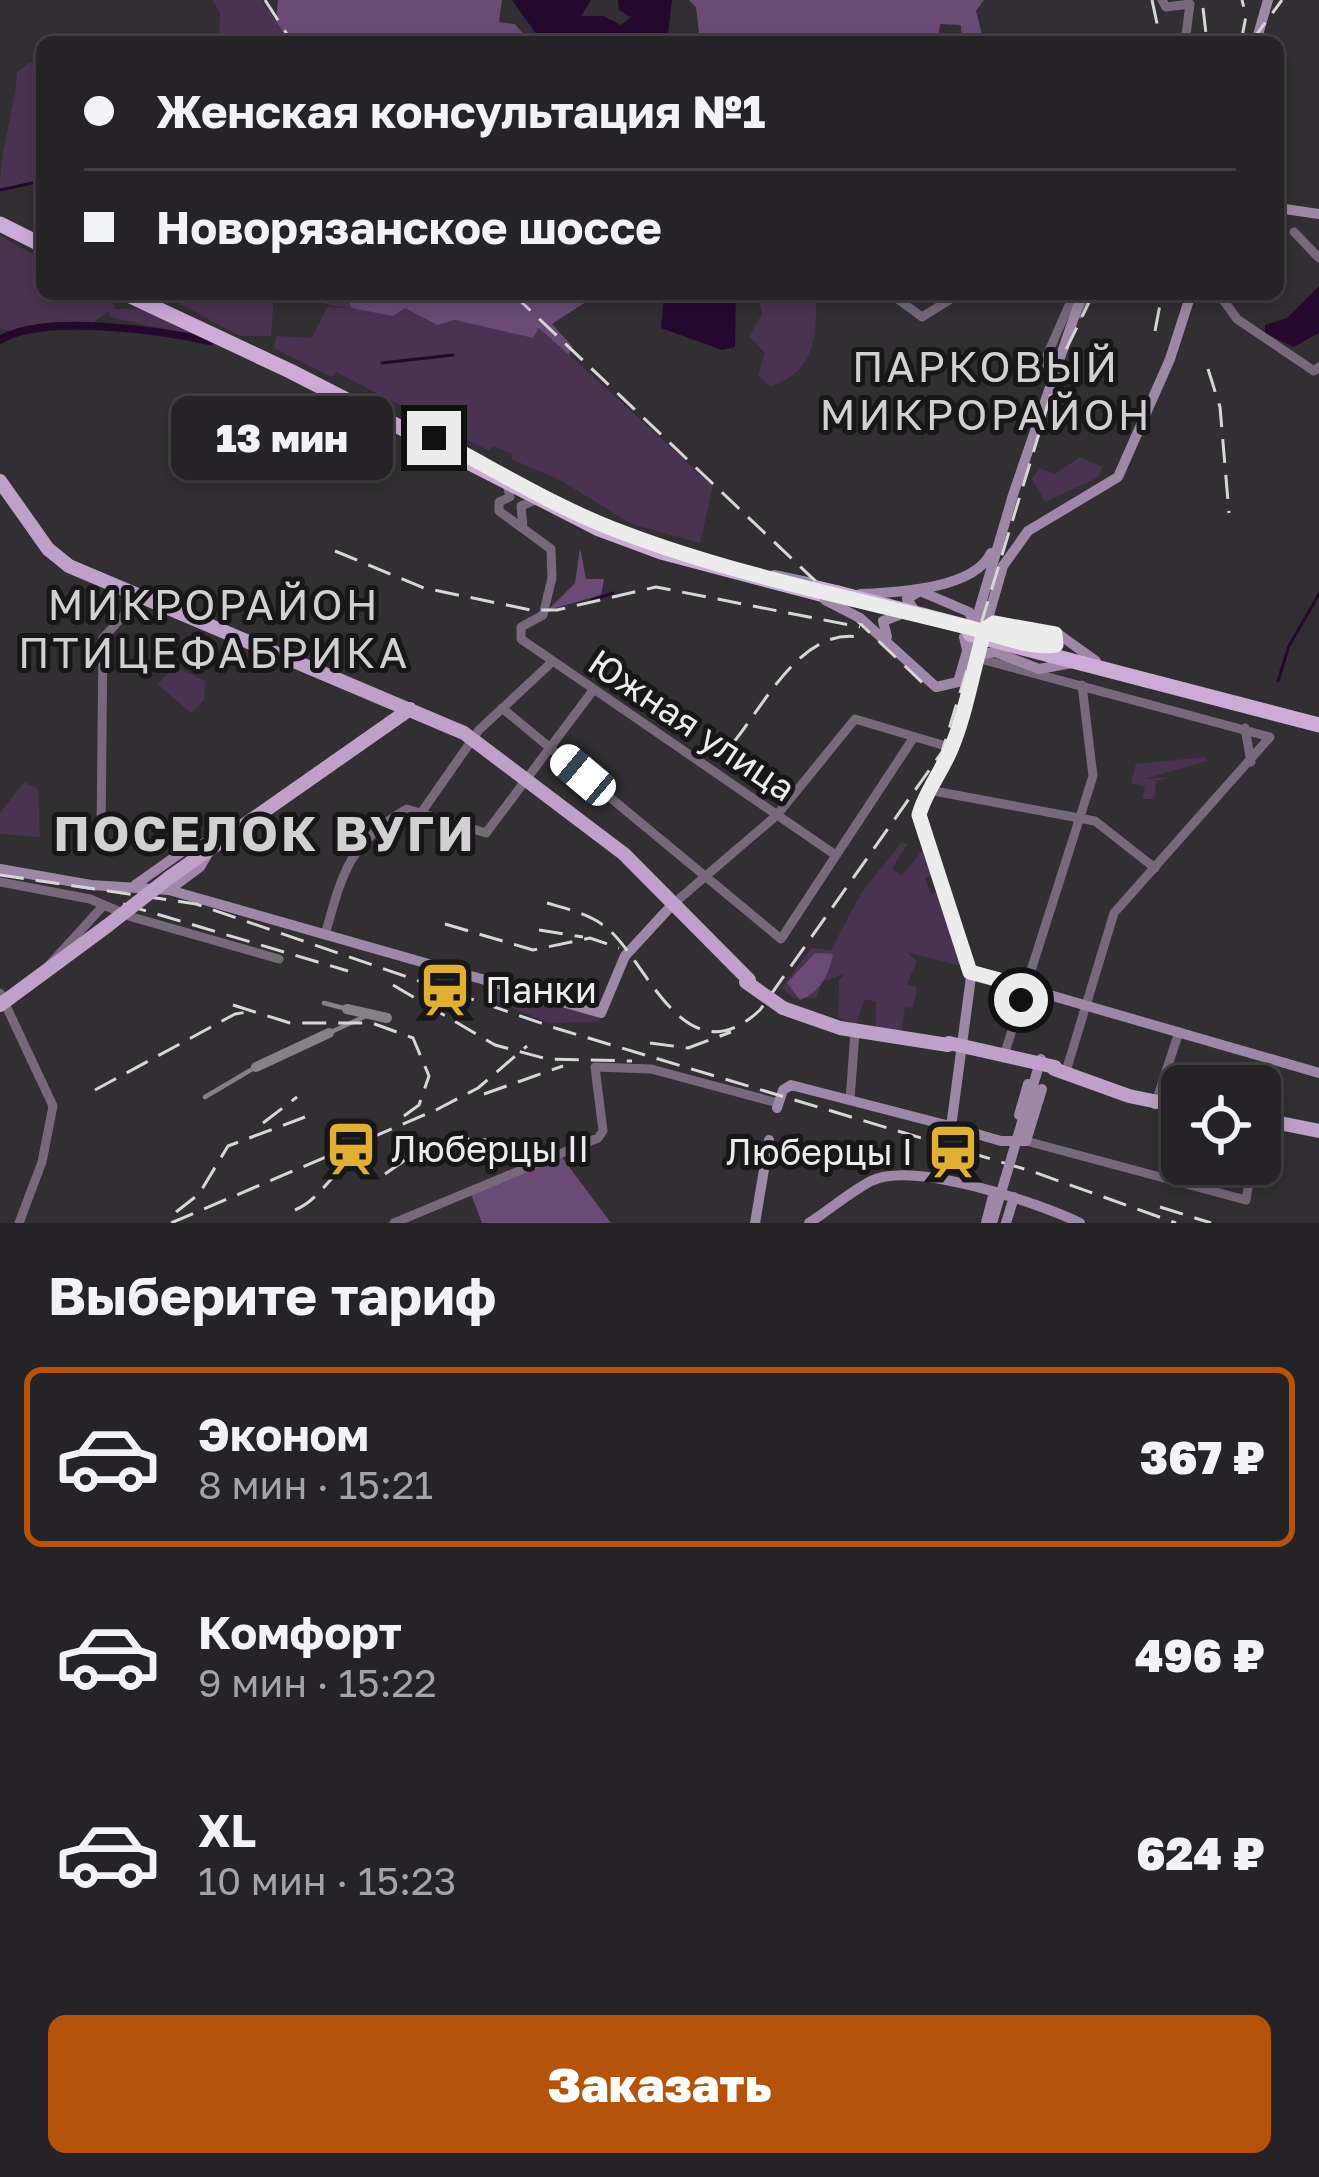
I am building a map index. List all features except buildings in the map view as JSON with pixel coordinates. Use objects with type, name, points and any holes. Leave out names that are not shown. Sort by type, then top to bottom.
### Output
[{"type":"highway","points":[[1,229],[36,245]]},
{"type":"highway","points":[[138,300],[626,540],[1318,722]]},
{"type":"highway","points":[[152,300],[284,361],[621,532],[756,575]]},
{"type":"highway","points":[[828,593],[890,618],[980,634]]},
{"type":"main road","points":[[1258,36],[1268,0]]},
{"type":"main road","points":[[1292,223],[1319,216]]},
{"type":"main road","points":[[1292,223],[1319,216]]},
{"type":"main road","points":[[973,573],[989,559],[1053,367],[1081,300]]},
{"type":"main road","points":[[947,1125],[955,1047],[972,973],[920,822],[950,745],[980,634],[1011,553],[1028,531],[1119,476],[1170,359],[1189,300]]},
{"type":"main road","points":[[933,789],[958,731],[986,587],[1053,367]]},
{"type":"main road","points":[[0,482],[54,558],[139,599],[405,710]]},
{"type":"main road","points":[[0,482],[52,553],[69,566],[473,741],[623,856],[747,981],[784,1007],[864,1033],[1005,1052],[1040,1080],[1158,1103]]},
{"type":"main road","points":[[828,593],[869,594],[973,573],[984,575],[986,587]]},
{"type":"main road","points":[[941,581],[935,591],[945,600]]},
{"type":"main road","points":[[919,615],[908,604],[911,592],[965,610],[980,634]]},
{"type":"main road","points":[[828,593],[932,685],[947,688],[960,679],[980,634]]},
{"type":"main road","points":[[890,618],[885,635],[934,683],[946,686],[958,677],[974,626],[965,610]]},
{"type":"main road","points":[[950,745],[980,634]]},
{"type":"main road","points":[[141,885],[188,862],[405,710]]},
{"type":"main road","points":[[2,1000],[50,967],[105,918],[170,884],[188,862]]},
{"type":"main road","points":[[0,869],[91,885],[170,884],[326,935],[605,1012],[625,956],[673,904]]},
{"type":"main road","points":[[972,973],[1319,1072]]},
{"type":"main road","points":[[955,1047],[1040,1080],[1161,1103]]},
{"type":"main road","points":[[776,1100],[791,1085],[1001,1141],[1019,1140],[1040,1080]]},
{"type":"main road","points":[[991,1223],[1040,1080]]},
{"type":"main road","points":[[1281,1124],[1319,1132]]},
{"type":"main road","points":[[755,1223],[769,1140]]},
{"type":"main road","points":[[810,1223],[875,1180],[938,1180],[1015,1197],[1080,1223]]},
{"type":"main road","points":[[991,1223],[994,1192]]},
{"type":"main road","points":[[1006,1223],[1015,1197]]},
{"type":"street","points":[[1162,0],[1166,7],[1190,4],[1186,36]]},
{"type":"street","points":[[1292,223],[1319,258]]},
{"type":"street","points":[[901,300],[927,316],[950,300]]},
{"type":"street","points":[[1224,300],[1240,322],[1314,370],[1319,367]]},
{"type":"street","points":[[184,322],[508,494],[626,540]]},
{"type":"street","points":[[508,494],[498,505],[516,521],[523,504],[532,501]]},
{"type":"street","name":"Южная улица","points":[[516,521],[550,546],[552,578],[544,615],[520,636],[834,854]]},
{"type":"street","points":[[101,836],[104,638],[139,599]]},
{"type":"street","points":[[980,634],[1082,685],[1270,737],[1112,916],[1086,1005],[1040,1080]]},
{"type":"street","points":[[424,812],[473,741],[552,662]]},
{"type":"street","points":[[1005,1052],[1094,772],[1082,685]]},
{"type":"street","points":[[326,935],[355,849],[403,811],[424,812],[487,832],[594,689]]},
{"type":"street","points":[[502,708],[781,939],[910,735]]},
{"type":"street","points":[[673,904],[777,815],[855,719],[950,745]]},
{"type":"street","points":[[1247,730],[1254,756]]},
{"type":"street","points":[[933,789],[1081,817],[1115,832],[1155,868]]},
{"type":"street","points":[[0,882],[64,892],[105,918],[132,917],[279,959]]},
{"type":"street","points":[[79,943],[132,917]]},
{"type":"street","points":[[2,1000],[53,1106],[42,1162],[19,1223]]},
{"type":"street","points":[[1158,1103],[1179,1032]]},
{"type":"street","points":[[850,1100],[864,1033]]},
{"type":"street","points":[[394,1223],[412,1220],[598,1138],[603,1131],[596,1067],[651,1069],[776,1100]]},
{"type":"street","points":[[1019,1140],[1161,1178]]},
{"type":"street","points":[[1189,1185],[1246,1200],[1248,1185]]},
{"type":"street","points":[[435,1208],[443,1223]]},
{"type":"shaded area","points":[[212,0],[262,0],[286,36],[219,36],[220,12]]},
{"type":"shaded area","points":[[278,0],[502,0],[499,22],[515,24],[525,36],[286,36],[276,21]]},
{"type":"shaded area","points":[[512,0],[591,0],[581,16],[603,16],[621,25],[631,17],[619,10],[618,0],[672,0],[668,36],[538,36]]},
{"type":"shaded area","points":[[689,0],[984,0],[976,11],[982,36],[962,36],[961,25],[940,24],[939,36],[692,36],[699,32],[696,7]]},
{"type":"shaded area","points":[[36,63],[36,188],[27,183],[0,189],[2,160],[17,72]]},
{"type":"shaded area","points":[[0,236],[36,256],[36,300],[112,300],[115,309],[143,308],[203,338],[110,317],[108,312],[92,323],[14,332],[0,328]]},
{"type":"shaded area","points":[[1319,286],[1319,333],[1293,347],[1265,333],[1265,325],[1287,318]]},
{"type":"shaded area","points":[[173,300],[274,300],[271,336],[240,336]]},
{"type":"shaded area","points":[[306,300],[349,300],[351,309],[405,308],[437,325],[455,320],[532,338],[539,327],[713,486],[700,543],[632,524],[558,479],[511,459],[513,454],[493,446],[489,451],[336,372],[332,377],[274,348],[276,336],[312,338],[327,307],[346,308]]},
{"type":"shaded area","points":[[349,300],[589,300],[552,324],[572,346],[569,355],[539,328],[533,338],[455,320],[437,325],[405,308],[393,316],[351,308]]},
{"type":"shaded area","points":[[663,300],[736,300],[735,347],[722,350],[661,328]]},
{"type":"shaded area","points":[[759,300],[816,300],[814,337],[805,362],[797,372],[770,386],[758,375],[765,353],[749,336],[762,314]]},
{"type":"shaded area","points":[[1080,457],[1103,467],[1097,478],[1045,502],[1032,479],[1039,468],[1055,474]]},
{"type":"shaded area","points":[[580,548],[586,579],[604,579],[601,595],[548,610],[575,583]]},
{"type":"shaded area","points":[[175,667],[206,681],[204,700],[191,713],[157,684]]},
{"type":"shaded area","points":[[1206,757],[1208,761],[1144,779],[1173,777],[1156,781],[1154,799],[1142,799],[1145,787],[1131,783],[1136,764]]},
{"type":"shaded area","points":[[24,782],[38,789],[40,837],[0,834],[0,813]]},
{"type":"shaded area","points":[[901,843],[907,844],[892,869],[902,876],[925,847],[934,875],[925,878],[930,894],[939,892],[961,966],[907,952],[917,961],[907,984],[917,987],[913,1008],[905,1007],[901,1032],[876,1029],[876,1001],[864,1000],[856,1024],[838,1017],[839,980],[845,974],[822,982],[816,998],[793,998],[782,988],[811,948],[831,950],[862,892]]},
{"type":"shaded area","points":[[815,953],[833,954],[818,988],[800,1000],[787,983]]},
{"type":"shaded area","points":[[491,986],[599,1017],[600,1022],[548,1023],[487,997]]},
{"type":"shaded area","points":[[561,1156],[611,1223],[482,1223],[471,1194]]},
{"type":"waterway","points":[[0,190],[36,182]]},
{"type":"waterway","points":[[0,340],[44,327],[72,326],[133,329],[210,341]]},
{"type":"waterway","points":[[382,363],[453,355]]},
{"type":"waterway","points":[[592,600],[613,593]]},
{"type":"waterway","points":[[1278,681],[1289,646],[1319,594]]},
{"type":"taxiway","points":[[324,1003],[347,1009]]},
{"type":"taxiway","points":[[329,1033],[370,1014]]},
{"type":"taxiway","points":[[205,1097],[256,1067]]},
{"type":"runway","points":[[347,1009],[387,1018]]},
{"type":"runway","points":[[256,1067],[329,1033]]},
{"type":"railway","points":[[265,0],[288,36]]},
{"type":"railway","points":[[1152,0],[1160,36]]},
{"type":"railway","points":[[1242,0],[1246,16],[1242,36]]},
{"type":"railway","points":[[1255,36],[1282,0]]},
{"type":"railway","points":[[1203,8],[1206,36]]},
{"type":"railway","points":[[519,300],[927,687]]},
{"type":"railway","points":[[547,903],[607,928],[670,1008],[689,1024],[710,1031],[734,1028],[760,1010],[942,752],[1062,358],[1090,300]]},
{"type":"railway","points":[[1155,331],[1161,300]]},
{"type":"railway","points":[[1208,369],[1220,407],[1229,513]]},
{"type":"railway","points":[[335,551],[424,588],[531,610],[557,610],[656,587],[860,627]]},
{"type":"railway","points":[[733,743],[802,656],[838,637],[859,637]]},
{"type":"railway","points":[[0,875],[196,904],[555,1028],[1031,1171],[1176,1223]]},
{"type":"railway","points":[[123,904],[348,971]]},
{"type":"railway","points":[[445,924],[533,950],[590,938],[619,948]]},
{"type":"railway","points":[[539,930],[583,937]]},
{"type":"railway","points":[[393,985],[495,1045],[547,1059],[632,1061]]},
{"type":"railway","points":[[233,1005],[290,1023],[372,1023],[413,1038],[429,1076],[419,1105],[401,1118]]},
{"type":"railway","points":[[95,1090],[235,1014],[254,1011]]},
{"type":"railway","points":[[650,1043],[688,1048],[731,1032]]},
{"type":"railway","points":[[171,1223],[436,1110],[478,1088],[527,1046]]},
{"type":"railway","points":[[484,1094],[563,1066]]},
{"type":"railway","points":[[263,1123],[297,1097]]},
{"type":"railway","points":[[176,1212],[199,1194],[228,1146],[305,1117]]},
{"type":"railway","points":[[385,1174],[437,1138],[491,1140]]},
{"type":"railway","points":[[295,1210],[342,1169],[362,1159]]},
{"type":"railway","points":[[1160,1207],[1211,1223]]},
{"type":"place","name":"Панки","points":[[445,990]]},
{"type":"place","name":"Люберцы II","points":[[351,1149]]},
{"type":"place","name":"Люберцы I","points":[[953,1152]]},
{"type":"district","name":"ПАРКОВЫЙ МИКРОРАЙОН","points":[[986,391]]},
{"type":"district","name":"МИКРОРАЙОН ПТИЦЕФАБРИКА","points":[[214,629]]},
{"type":"district","name":"ПОСЕЛОК ВУГИ","points":[[265,834]]},
{"type":"route","points":[[434,438],[592,519],[667,548],[724,564],[971,628],[989,633],[1008,638],[1041,646],[1056,645],[1055,634],[994,623],[985,629],[982,640],[977,658],[958,731],[936,779],[936,790],[925,797],[919,815],[970,972],[1025,987],[1021,1000]]}]
